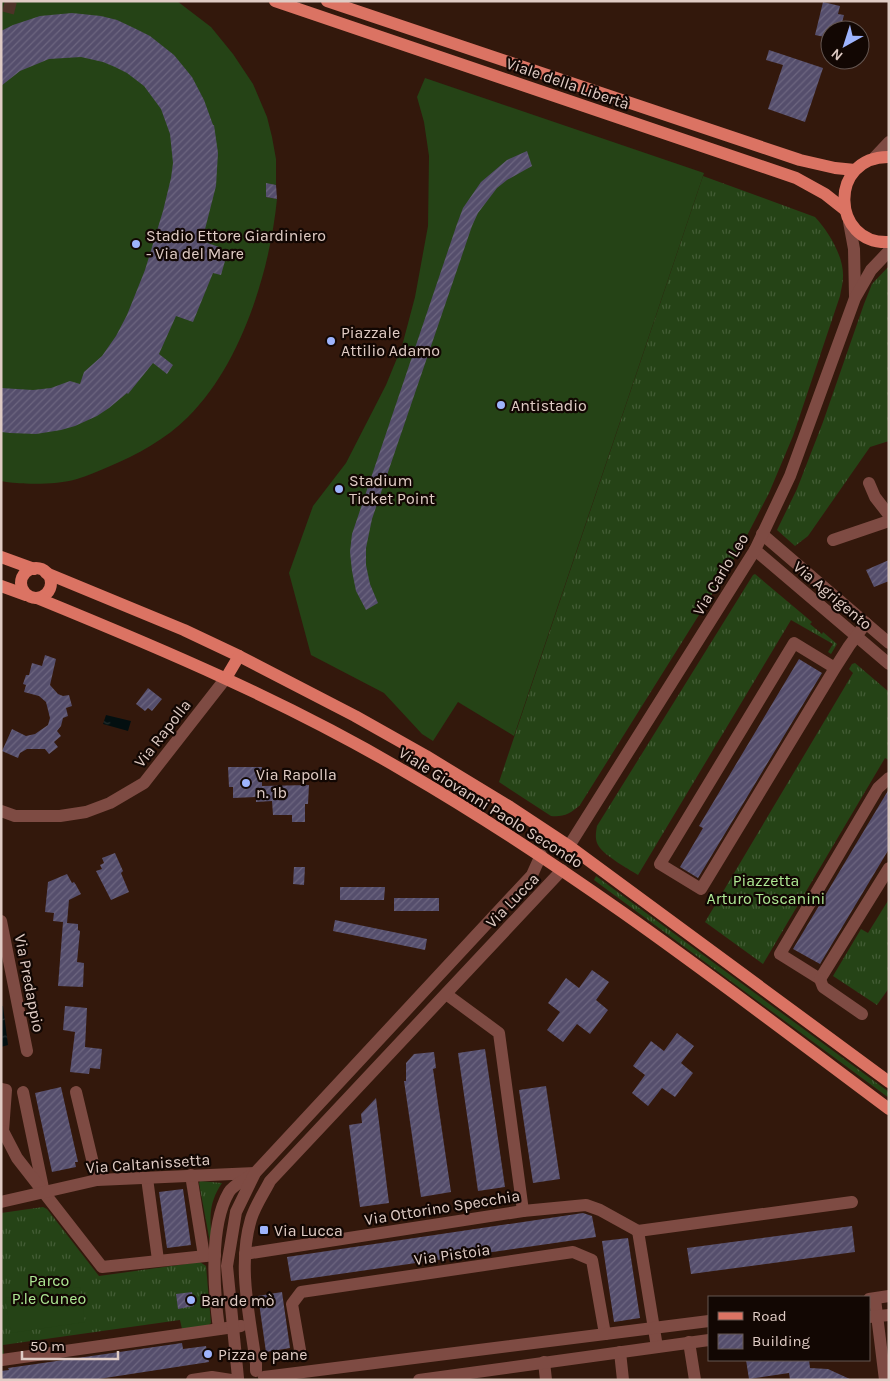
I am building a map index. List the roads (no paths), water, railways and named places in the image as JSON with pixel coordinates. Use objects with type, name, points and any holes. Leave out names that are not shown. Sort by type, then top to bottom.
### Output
[{"type":"main road","name":"Viale della Libertà","points":[[275,1],[796,178],[825,194],[844,209]]},
{"type":"main road","name":"Viale della Libertà","points":[[328,1],[800,160],[835,168],[855,170]]},
{"type":"main road","points":[[889,157],[873,159],[863,163],[855,170],[847,182],[843,195],[844,209],[849,222],[859,233],[872,240],[889,242]]},
{"type":"main road","name":"Viale Giovanni Paolo Secondo","points":[[1,557],[43,570],[184,630],[355,716],[426,756],[510,807],[569,846],[889,1082]]},
{"type":"main road","points":[[34,568],[22,577],[21,587],[32,597],[46,595],[49,591],[51,581],[46,572]]},
{"type":"main road","name":"Viale Giovanni Paolo Secondo","points":[[1,586],[160,649],[226,678],[401,769],[541,855],[670,946],[889,1109]]},
{"type":"main road","points":[[226,678],[238,656]]},
{"type":"street","points":[[873,159],[889,142]]},
{"type":"street","name":"Via Carlo Leo","points":[[849,222],[854,249],[855,298]]},
{"type":"street","name":"Via Carlo Leo","points":[[569,846],[755,550],[790,476],[855,298],[871,270],[889,251]]},
{"type":"street","points":[[869,483],[875,497],[889,514]]},
{"type":"street","points":[[833,540],[889,521]]},
{"type":"street","name":"Via Agrigento","points":[[762,534],[889,643]]},
{"type":"street","name":"Via Agrigento","points":[[755,550],[889,664]]},
{"type":"street","points":[[835,668],[794,643],[660,864],[701,889],[835,668],[866,623]]},
{"type":"street","name":"Via Rapolla","points":[[1,811],[14,816],[60,816],[86,812],[110,803],[144,783],[226,678]]},
{"type":"street","points":[[862,1014],[822,987],[820,979],[780,954],[878,788],[889,778]]},
{"type":"street","name":"Via Lucca","points":[[209,1255],[229,1190],[255,1172],[532,875],[541,855]]},
{"type":"street","points":[[820,979],[889,868]]},
{"type":"street","name":"Via Lucca","points":[[262,1376],[256,1364],[244,1272],[245,1254],[252,1217],[270,1181],[562,870]]},
{"type":"street","name":"Via Predappio","points":[[1,921],[27,1051]]},
{"type":"street","points":[[446,994],[499,1032],[523,1211]]},
{"type":"street","points":[[1,1089],[6,1090],[2,1131],[17,1158],[102,1267],[209,1255]]},
{"type":"street","points":[[23,1092],[44,1193]]},
{"type":"street","points":[[76,1092],[98,1180]]},
{"type":"street","points":[[255,1172],[270,1181]]},
{"type":"street","name":"Via Lucca","points":[[236,1379],[234,1327],[227,1266],[236,1212],[255,1172]]},
{"type":"street","name":"Via Caltanissetta","points":[[1,1202],[98,1180],[255,1172]]},
{"type":"street","name":"Via Lucca","points":[[191,1175],[209,1255],[219,1328]]},
{"type":"street","points":[[147,1178],[158,1260]]},
{"type":"street","points":[[656,1347],[638,1231],[852,1202]]},
{"type":"street","name":"Via Ottorino Specchia","points":[[245,1254],[523,1211],[586,1205],[600,1210],[638,1231]]},
{"type":"street","name":"Via Pistoia","points":[[300,1350],[292,1304],[301,1292],[573,1252],[592,1260],[605,1334]]},
{"type":"street","points":[[886,1380],[878,1316],[872,1299],[889,1296]]},
{"type":"street","points":[[192,1380],[212,1377],[236,1379],[243,1374],[262,1376],[488,1350],[708,1321]]},
{"type":"street","points":[[2,1360],[219,1328],[251,1326]]},
{"type":"street","points":[[420,1380],[490,1375],[544,1362],[708,1340]]},
{"type":"street","points":[[689,1342],[695,1380]]},
{"type":"street","points":[[488,1350],[490,1375]]},
{"type":"street","points":[[620,1352],[620,1379]]},
{"type":"street","points":[[544,1362],[546,1380]]},
{"type":"water","points":[[106,715],[131,721],[128,731],[103,724]]},
{"type":"water","points":[[1,1006],[3,1006],[8,1045],[1,1047]]},
{"type":"tunnel","points":[[8,13],[11,1]]},
{"type":"place","name":"Stadio Ettore Giardiniero - Via del Mare","points":[[136,244]]},
{"type":"place","name":"Piazzale Attilio Adamo","points":[[331,341]]},
{"type":"place","name":"Antistadio","points":[[501,405]]},
{"type":"place","name":"Stadium Ticket Point","points":[[339,489]]},
{"type":"place","name":"Via Rapolla n. 1b","points":[[246,783]]},
{"type":"place","name":"Via Lucca","points":[[264,1230]]},
{"type":"place","name":"Bar de mò","points":[[191,1300]]},
{"type":"place","name":"Pizza e pane","points":[[208,1354]]},
{"type":"park label","name":"Piazzetta Arturo Toscanini","points":[[766,889]]},
{"type":"park label","name":"Parco P.le Cuneo","points":[[49,1289]]}]
